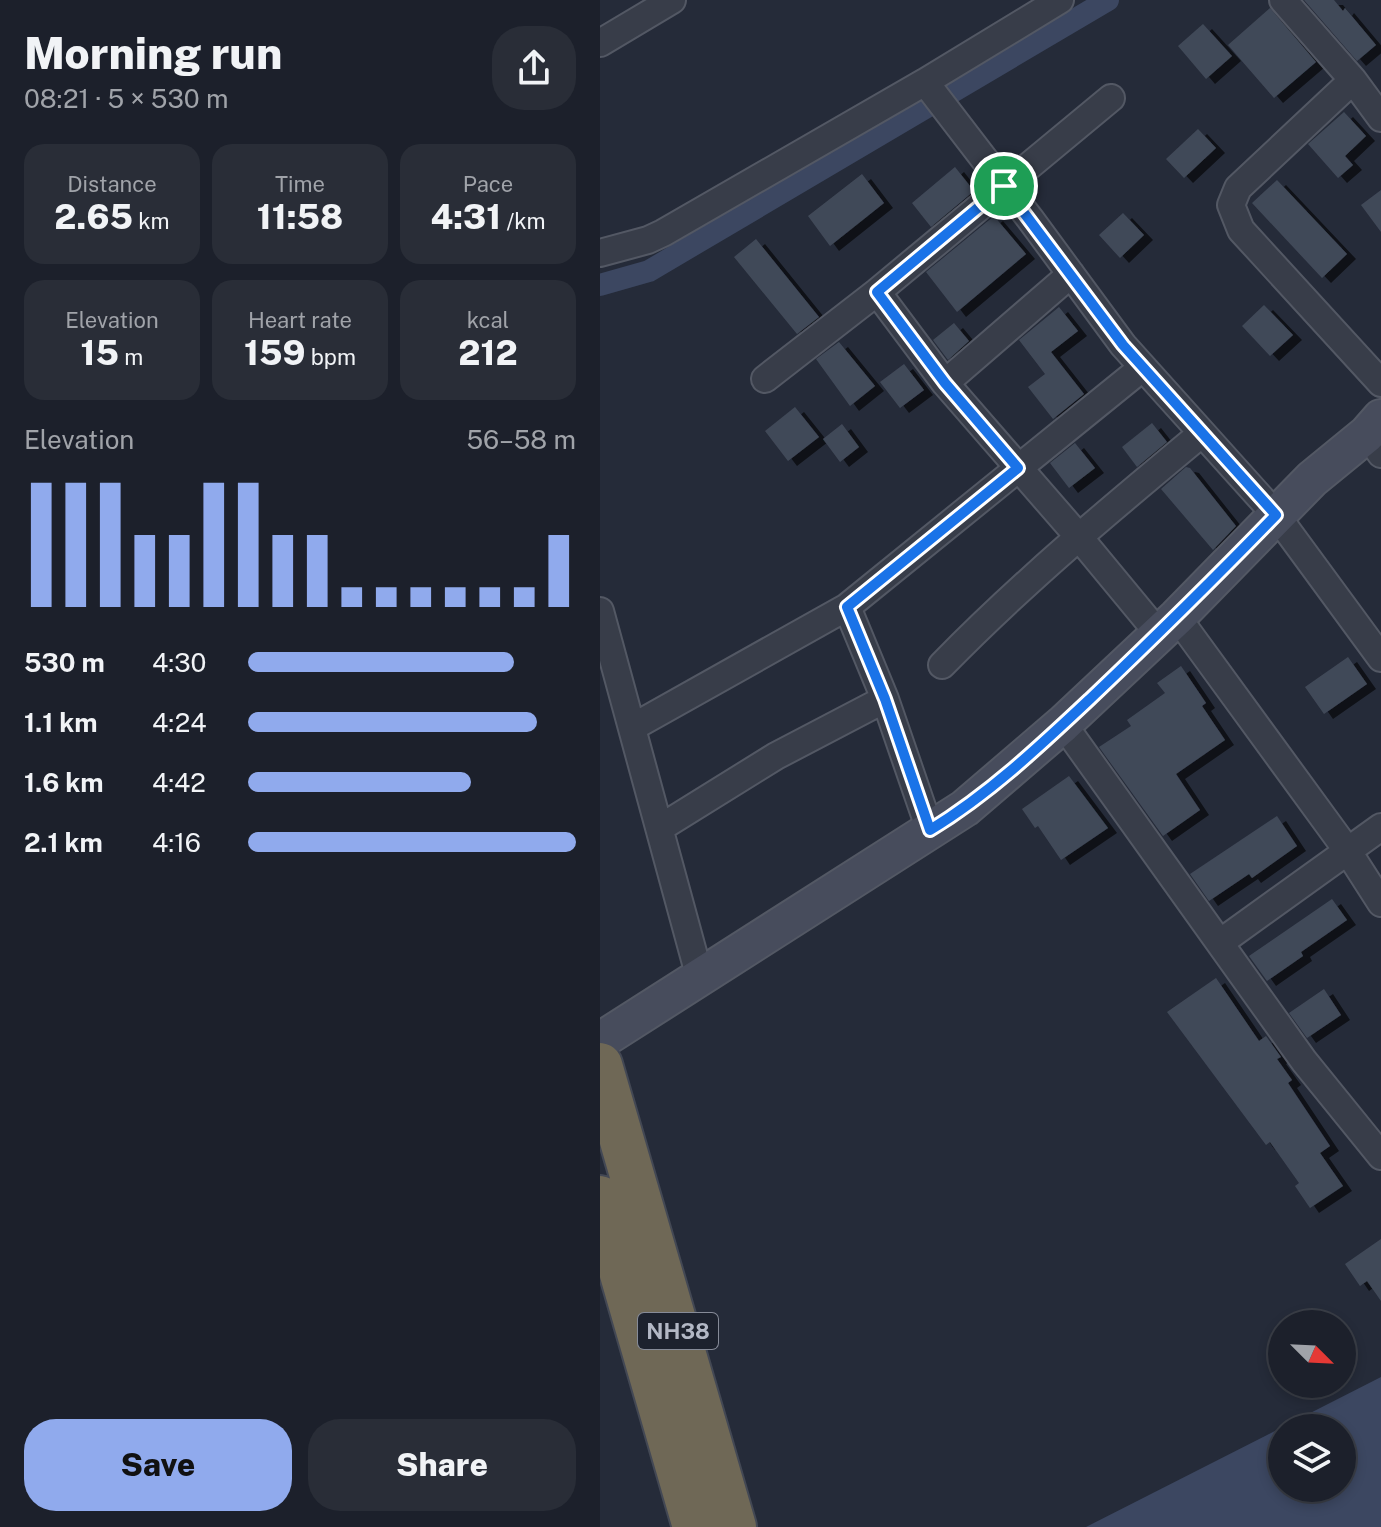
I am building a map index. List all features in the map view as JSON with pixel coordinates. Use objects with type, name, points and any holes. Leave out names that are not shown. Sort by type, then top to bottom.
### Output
[{"type":"highway","name":"NH38","points":[[600,1065],[734,1527]]},
{"type":"highway","name":"NH38","points":[[600,1198],[695,1527]]},
{"type":"main road","points":[[600,1041],[965,808],[1063,724],[1168,626],[1312,479],[1376,435]]},
{"type":"street","points":[[600,43],[672,0]]},
{"type":"street","points":[[600,253],[663,233],[933,93],[1060,0]]},
{"type":"street","points":[[1283,0],[1353,80],[1381,118]]},
{"type":"street","points":[[1353,80],[1238,188],[1231,205],[1241,230],[1381,383]]},
{"type":"street","points":[[933,93],[1142,368],[1276,515],[1381,658]]},
{"type":"street","points":[[765,379],[877,292],[1111,98]]},
{"type":"street","points":[[945,383],[1071,274]]},
{"type":"street","points":[[877,292],[945,383],[1018,468],[1078,536],[1168,626],[1347,850],[1381,903]]},
{"type":"street","points":[[633,727],[847,607],[1142,368]]},
{"type":"street","points":[[942,665],[1078,536],[1201,434]]},
{"type":"street","points":[[847,607],[885,699],[930,830]]},
{"type":"street","points":[[600,611],[700,978]]},
{"type":"street","points":[[660,828],[776,756],[885,699]]},
{"type":"street","points":[[1063,724],[1304,1061],[1381,1156]]},
{"type":"street","points":[[1221,942],[1381,827]]},
{"type":"water","points":[[1381,1377],[1381,1527],[1086,1527],[1268,1434],[1268,1502],[1356,1502],[1356,1414],[1308,1414],[1340,1398],[1356,1398],[1356,1390]]},
{"type":"building","points":[[1304,0],[1334,0],[1343,11],[1345,8],[1376,45],[1357,61]]},
{"type":"building","points":[[1270,8],[1316,62],[1274,98],[1228,45]]},
{"type":"building","points":[[1203,24],[1232,56],[1206,79],[1178,46]]},
{"type":"building","points":[[1344,112],[1366,136],[1345,156],[1353,165],[1338,178],[1308,144]]},
{"type":"building","points":[[1198,129],[1216,148],[1184,178],[1166,159]]},
{"type":"building","points":[[955,167],[974,191],[931,227],[912,203]]},
{"type":"building","points":[[862,174],[884,203],[830,246],[808,216]]},
{"type":"building","points":[[1277,180],[1347,254],[1322,278],[1252,203]]},
{"type":"building","points":[[1381,190],[1381,232],[1361,205]]},
{"type":"building","points":[[1123,213],[1144,235],[1120,258],[1099,235]]},
{"type":"building","points":[[994,216],[1026,254],[957,312],[926,272]]},
{"type":"building","points":[[756,239],[819,317],[797,334],[734,257]]},
{"type":"building","points":[[1264,305],[1293,335],[1270,356],[1242,326]]},
{"type":"building","points":[[1059,307],[1078,331],[1051,352],[1084,394],[1053,419],[1028,387],[1045,374],[1019,340]]},
{"type":"building","points":[[954,323],[969,341],[948,360],[933,340]]},
{"type":"building","points":[[839,342],[875,386],[850,406],[816,359]]},
{"type":"building","points":[[904,364],[924,390],[900,408],[880,382]]},
{"type":"building","points":[[795,407],[819,437],[788,461],[765,431]]},
{"type":"building","points":[[1152,423],[1167,442],[1137,467],[1122,447]]},
{"type":"building","points":[[842,424],[859,447],[840,462],[823,439]]},
{"type":"building","points":[[1075,443],[1095,468],[1069,488],[1050,463]]},
{"type":"building","points":[[1186,467],[1190,468],[1236,526],[1213,550],[1161,489]]},
{"type":"building","points":[[1348,657],[1367,684],[1324,714],[1305,687]]},
{"type":"building","points":[[1181,666],[1206,703],[1202,706],[1225,740],[1176,774],[1200,810],[1163,836],[1099,747],[1131,726],[1127,720],[1165,693],[1157,683]]},
{"type":"building","points":[[1069,776],[1108,828],[1061,860],[1022,809]]},
{"type":"building","points":[[1277,816],[1297,846],[1252,878],[1249,874],[1209,901],[1190,874]]},
{"type":"building","points":[[1332,899],[1347,920],[1301,952],[1303,956],[1267,981],[1249,956]]},
{"type":"building","points":[[1216,978],[1259,1041],[1266,1036],[1281,1057],[1277,1059],[1292,1080],[1288,1083],[1330,1146],[1320,1153],[1343,1186],[1310,1208],[1295,1186],[1299,1183],[1270,1142],[1266,1145],[1167,1012]]},
{"type":"building","points":[[1324,989],[1341,1015],[1307,1038],[1289,1013]]},
{"type":"building","points":[[1381,1239],[1381,1301],[1367,1281],[1360,1286],[1345,1264]]},
{"type":"waterway","points":[[600,285],[649,271],[1108,0]]},
{"type":"route","points":[[1004,186],[1123,345],[1276,515],[1177,617],[1063,724],[965,808],[930,830],[885,699],[847,607],[1018,468],[945,383],[877,292],[1004,186]]}]
